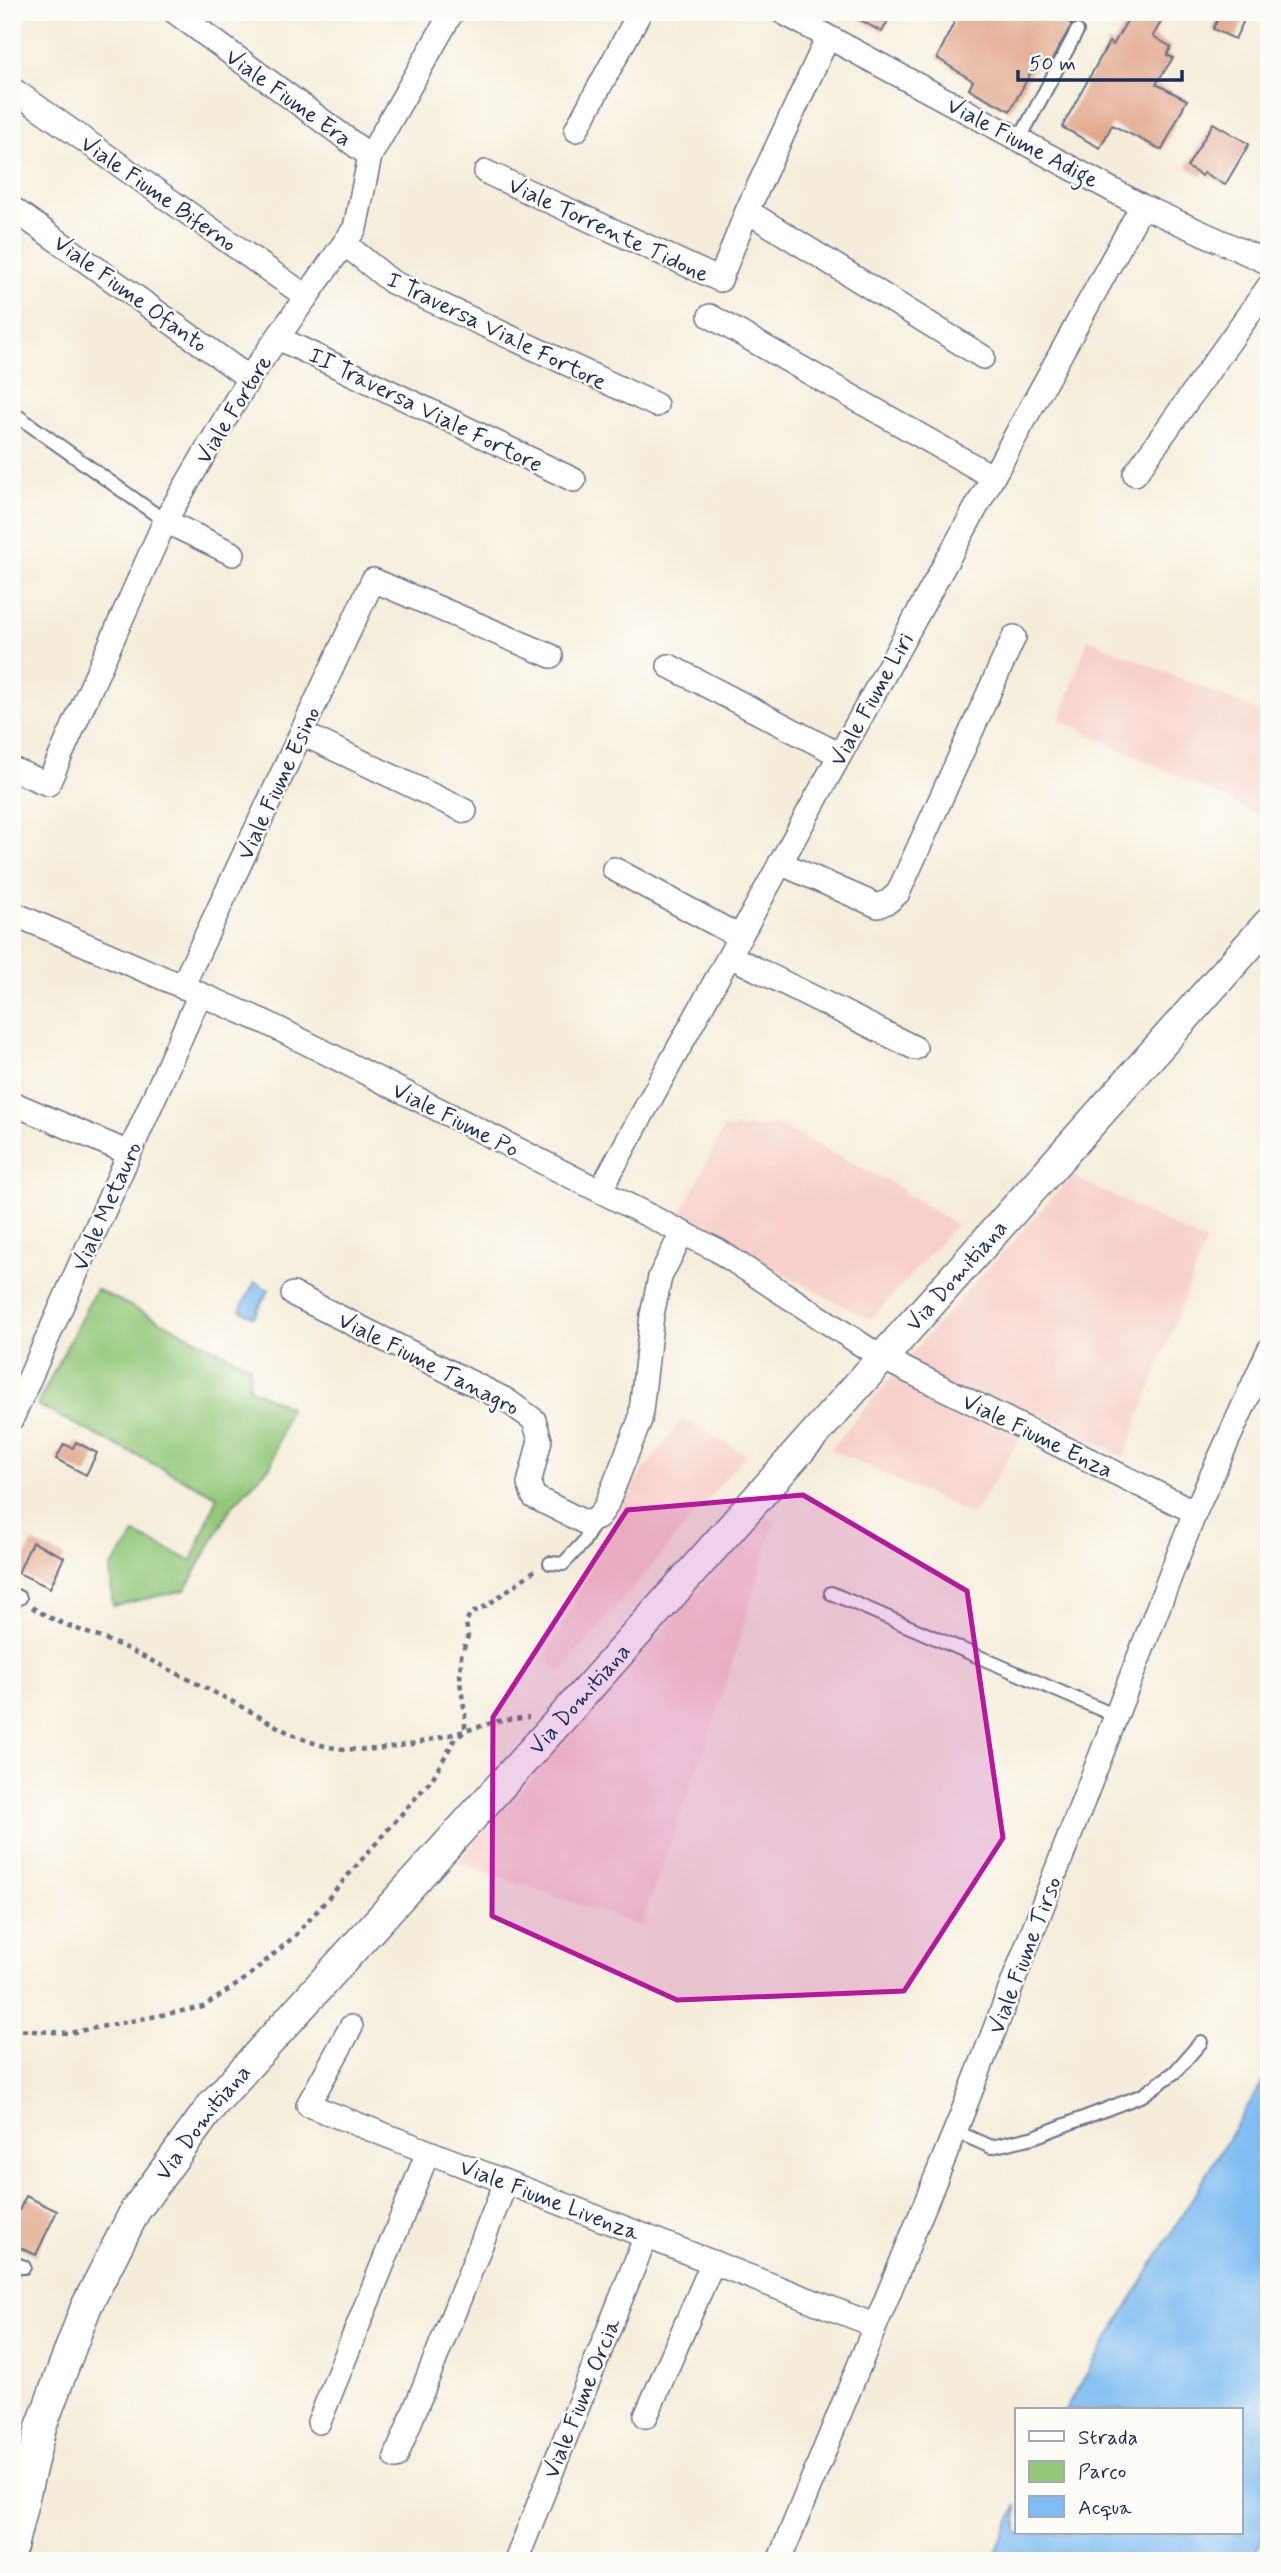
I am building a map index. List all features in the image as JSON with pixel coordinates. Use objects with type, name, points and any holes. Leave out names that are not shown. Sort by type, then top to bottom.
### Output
[{"type":"street","name":"Viale Fiume Era","points":[[175,12],[370,156]]},
{"type":"street","name":"Viale Fortore","points":[[12,769],[48,784],[165,521],[249,378],[355,229],[370,156],[452,12]]},
{"type":"street","points":[[576,130],[640,12]]},
{"type":"street","name":"Viale Fiume Adige","points":[[782,12],[1142,206],[1269,263]]},
{"type":"street","name":"Viale Torrente Tidone","points":[[486,172],[720,280],[747,211],[828,37]]},
{"type":"street","name":"Viale Fiume Biferno","points":[[12,89],[307,297]]},
{"type":"street","name":"Viale Fiume Liri","points":[[600,1191],[1142,206]]},
{"type":"street","name":"Viale Fiume Ofanto","points":[[12,208],[249,378]]},
{"type":"street","points":[[747,211],[983,357]]},
{"type":"street","name":"I Traversa Viale Fortore","points":[[345,244],[392,282],[656,405]]},
{"type":"street","points":[[1135,474],[1269,286]]},
{"type":"street","points":[[710,316],[993,477]]},
{"type":"street","name":"II Traversa Viale Fortore","points":[[278,338],[575,480]]},
{"type":"street","points":[[165,521],[233,554]]},
{"type":"street","name":"Viale Fiume Esino","points":[[191,990],[301,733],[373,580],[551,656]]},
{"type":"street","points":[[780,863],[878,906],[898,893],[1014,637]]},
{"type":"street","points":[[669,666],[839,755]]},
{"type":"street","points":[[301,733],[465,811]]},
{"type":"street","points":[[614,869],[735,946],[915,1048]]},
{"type":"street","name":"Viale Fiume Po","points":[[12,913],[265,1022],[717,1250],[882,1358]]},
{"type":"street","name":"Via Domitiana","points":[[12,2547],[41,2427],[86,2307],[135,2211],[213,2104],[560,1720],[1269,923]]},
{"type":"street","name":"Viale Metauro","points":[[12,1418],[17,1394],[129,1153],[191,990]]},
{"type":"street","points":[[12,1102],[129,1153]]},
{"type":"street","points":[[598,1518],[626,1460],[640,1420],[652,1315],[660,1277],[682,1233]]},
{"type":"street","name":"Viale Fiume Tanagro","points":[[293,1294],[506,1400],[534,1420],[540,1440],[529,1484],[534,1497],[586,1523],[598,1518]]},
{"type":"street","name":"Viale Fiume Tirso","points":[[779,2561],[955,2131],[1195,1512],[1269,1350]]},
{"type":"street","name":"Viale Fiume Enza","points":[[882,1358],[1195,1512]]},
{"type":"street","name":"Viale Fiume Livenza","points":[[351,2027],[308,2105],[874,2325]]},
{"type":"street","points":[[319,2422],[428,2152]]},
{"type":"street","points":[[396,2457],[506,2182]]},
{"type":"street","name":"Viale Fiume Orcia","points":[[516,2561],[646,2236]]},
{"type":"street","points":[[646,2416],[713,2262]]},
{"type":"lane","points":[[1019,140],[1077,31]]},
{"type":"lane","points":[[12,412],[165,521]]},
{"type":"lane","points":[[550,1563],[563,1564],[582,1544],[598,1518]]},
{"type":"lane","points":[[831,1593],[1116,1716]]},
{"type":"lane","points":[[955,2131],[991,2147],[1034,2137],[1143,2095],[1175,2071],[1201,2042]]},
{"type":"path","points":[[12,2030],[69,2033],[203,2007],[245,1979],[297,1934],[432,1779],[454,1741],[465,1731],[460,1682],[461,1656],[468,1636],[466,1622],[470,1614],[486,1606],[538,1568],[550,1563]]},
{"type":"path","points":[[16,1596],[48,1618],[117,1644],[235,1703],[305,1742],[345,1749],[387,1747],[419,1744],[498,1721],[527,1717],[560,1720]]},
{"type":"highlighted area","points":[[803,1495],[967,1591],[1003,1838],[904,1991],[677,2000],[492,1916],[493,1717],[627,1510]]},
{"type":"shaded area","points":[[1088,639],[1269,716],[1269,820],[1060,720]]},
{"type":"shaded area","points":[[779,1125],[890,1182],[956,1225],[870,1320],[679,1218],[723,1129]]},
{"type":"shaded area","points":[[1072,1176],[1206,1242],[1124,1458],[1036,1412],[973,1515],[830,1449],[909,1356]]},
{"type":"shaded area","points":[[683,1419],[746,1454],[561,1673],[546,1659],[629,1490]]},
{"type":"shaded area","points":[[766,1515],[775,1522],[718,1709],[641,1926],[457,1862]]},
{"type":"green space","points":[[96,1289],[250,1366],[249,1388],[289,1407],[271,1465],[232,1506],[185,1590],[113,1606],[110,1569],[135,1534],[192,1561],[217,1496],[37,1405]]},
{"type":"water","points":[[255,1282],[269,1290],[254,1317],[240,1310]]},
{"type":"water","points":[[1269,2071],[1269,2526],[1251,2561],[992,2561],[1015,2509],[1015,2534],[1242,2534],[1242,2408],[1066,2408]]},
{"type":"building","points":[[846,12],[893,12],[882,32]]},
{"type":"building","points":[[959,12],[1051,12],[1072,24],[1047,69],[1036,63],[1010,111],[969,89],[973,81],[937,58]]},
{"type":"building","points":[[1132,12],[1167,12],[1153,36],[1171,47],[1167,55],[1173,58],[1156,84],[1187,100],[1162,150],[1112,125],[1100,148],[1062,127],[1109,42],[1113,45]]},
{"type":"building","points":[[1221,12],[1248,12],[1235,39],[1213,29]]},
{"type":"building","points":[[1213,123],[1249,144],[1225,185],[1187,167]]},
{"type":"building","points":[[76,1442],[97,1453],[86,1475],[56,1459],[64,1444],[73,1448]]},
{"type":"building","points":[[32,1542],[64,1557],[50,1588],[18,1573]]},
{"type":"building","points":[[26,2196],[57,2211],[36,2255],[12,2244],[12,2225]]}]
